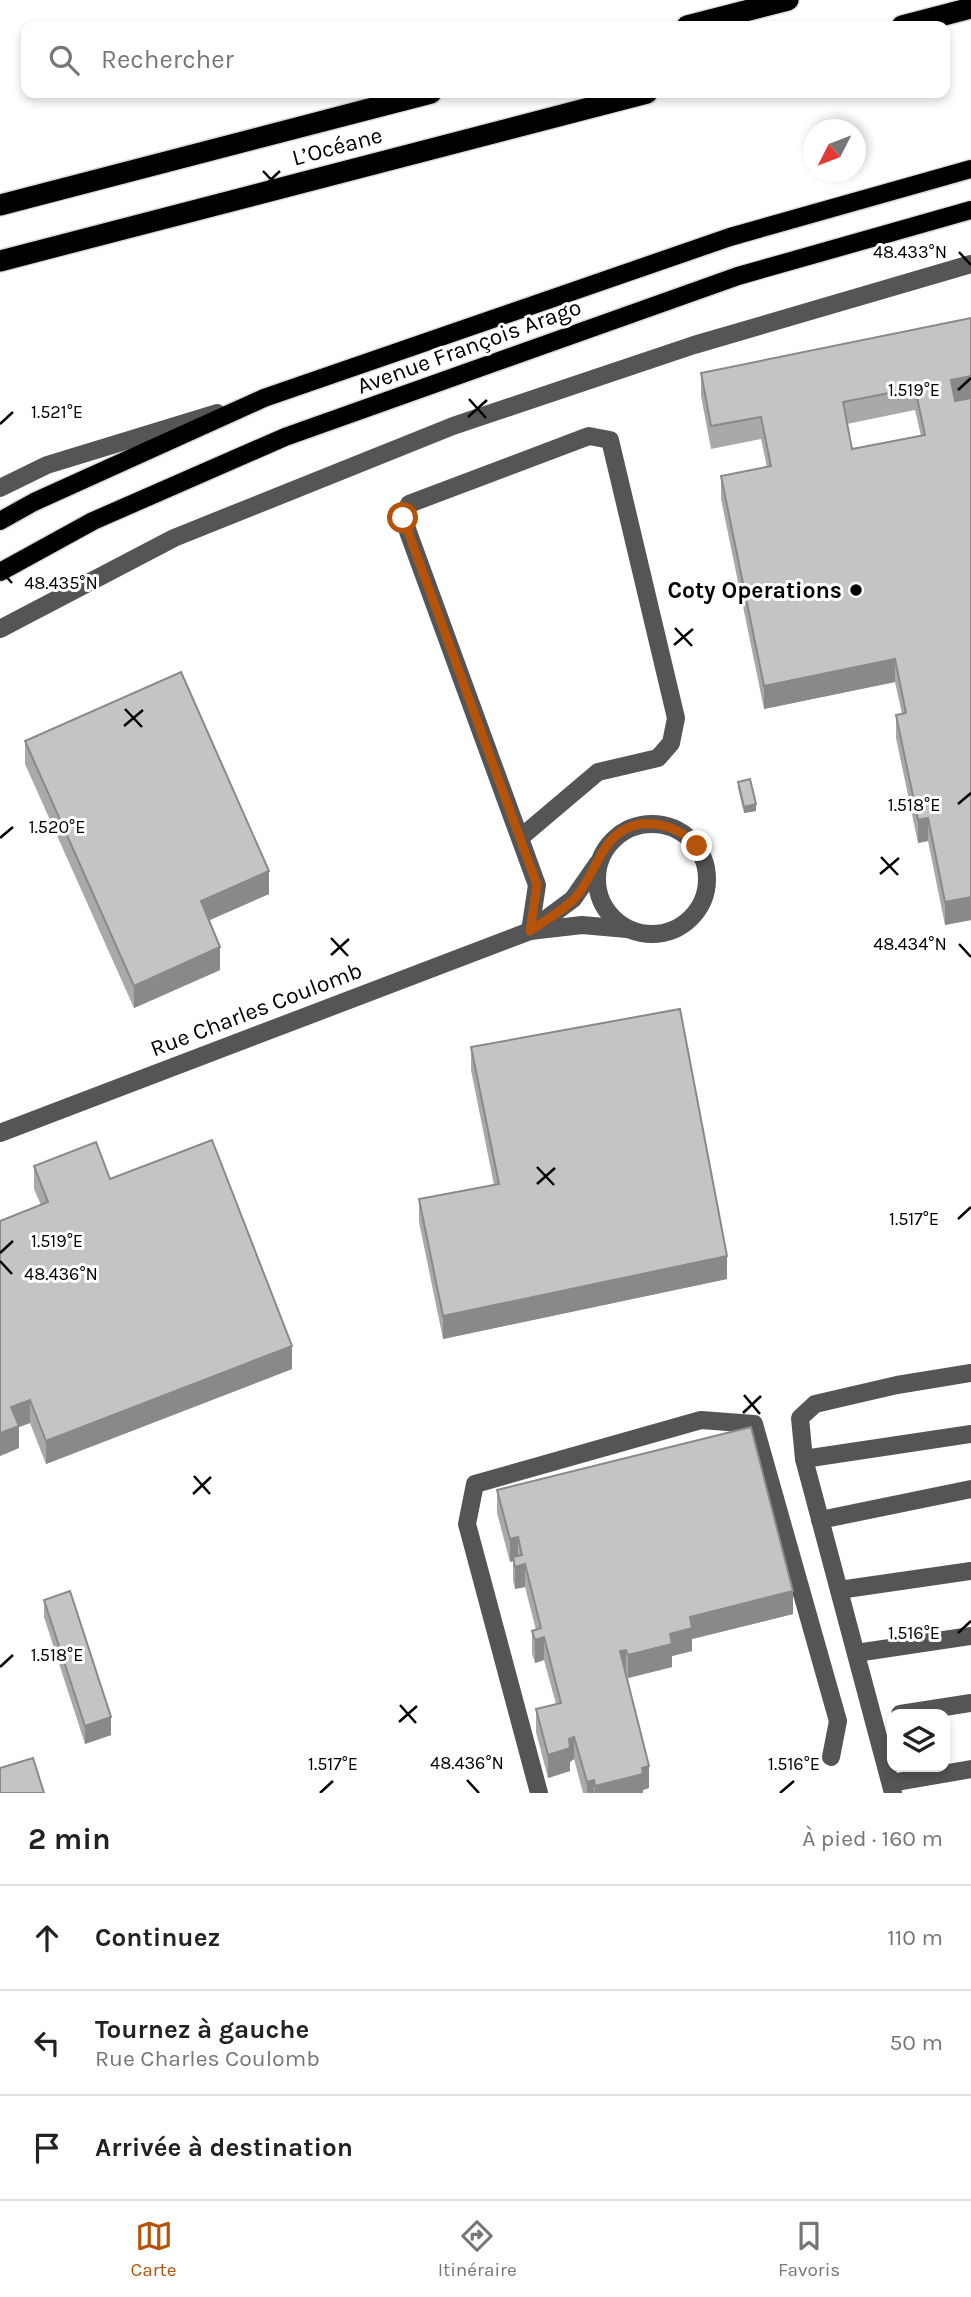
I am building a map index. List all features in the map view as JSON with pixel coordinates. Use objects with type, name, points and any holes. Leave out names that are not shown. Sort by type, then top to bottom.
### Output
[{"type":"highway","points":[[706,21],[788,0]]},
{"type":"highway","points":[[921,21],[971,8]]},
{"type":"highway","name":"L’Océane","points":[[0,205],[412,98]]},
{"type":"highway","name":"L’Océane","points":[[0,261],[628,98]]},
{"type":"main road","name":"Avenue François Arago","points":[[0,521],[34,502],[264,398],[730,237],[971,169]]},
{"type":"main road","name":"Avenue François Arago","points":[[0,572],[93,521],[285,437],[738,276],[971,210]]},
{"type":"street","points":[[0,629],[174,538],[453,426],[694,345],[971,264]]},
{"type":"street","points":[[0,488],[47,465],[264,398]]},
{"type":"street","points":[[520,838],[598,772],[658,758],[671,744],[676,718],[610,440],[589,436],[409,504],[403,518],[537,885],[530,931]]},
{"type":"street","name":"Rue Charles Coulomb","points":[[0,1133],[530,931],[582,926],[627,929],[647,934],[666,933],[683,925],[697,913],[705,897],[708,879],[706,864],[697,846],[686,835],[660,823],[641,824],[623,831],[608,844],[573,899],[530,931]]},
{"type":"street","points":[[598,863],[599,897],[610,915],[627,929]]},
{"type":"street","points":[[971,1373],[897,1385],[815,1404],[800,1418],[804,1459],[892,1788],[971,1769]]},
{"type":"street","points":[[539,1793],[467,1524],[475,1484],[701,1420],[754,1424],[838,1721],[831,1756]]},
{"type":"street","points":[[804,1459],[971,1434]]},
{"type":"street","points":[[820,1520],[971,1489]]},
{"type":"street","points":[[839,1590],[971,1571]]},
{"type":"street","points":[[856,1653],[971,1636]]},
{"type":"street","points":[[932,1709],[971,1703]]},
{"type":"street","points":[[873,1718],[887,1716]]},
{"type":"building","name":"Coty Operations","points":[[971,318],[971,376],[951,380],[955,401],[971,398],[971,897],[945,902],[928,818],[918,820],[896,715],[906,713],[895,659],[764,686],[721,476],[771,466],[761,417],[711,426],[701,373]],"holes":[[[915,388],[925,435],[852,449],[843,402]]]},
{"type":"building","points":[[181,672],[269,871],[201,901],[220,947],[134,986],[25,741]]},
{"type":"building","points":[[750,779],[756,804],[744,807],[738,782]]},
{"type":"building","points":[[680,1009],[727,1256],[443,1316],[419,1199],[499,1184],[471,1047]]},
{"type":"building","points":[[212,1140],[292,1346],[46,1441],[30,1400],[11,1407],[19,1426],[0,1433],[0,1221],[48,1202],[34,1166],[96,1142],[110,1179]]},
{"type":"building","points":[[751,1427],[793,1591],[690,1617],[692,1628],[670,1634],[672,1644],[628,1655],[626,1650],[620,1651],[649,1766],[642,1768],[643,1774],[595,1786],[594,1780],[587,1782],[574,1737],[569,1739],[570,1748],[548,1755],[536,1709],[561,1703],[544,1637],[535,1640],[532,1631],[541,1628],[525,1564],[515,1567],[513,1557],[522,1555],[518,1537],[510,1539],[497,1490]]},
{"type":"building","points":[[70,1591],[111,1717],[85,1726],[44,1600]]},
{"type":"building","points":[[33,1758],[44,1793],[0,1793],[0,1768]]},
{"type":"place","name":"Coty Operations","points":[[856,590]]},
{"type":"route","points":[[403,518],[537,885],[530,931],[573,899],[608,844],[623,831],[641,824],[660,823],[686,835],[697,846]]}]
